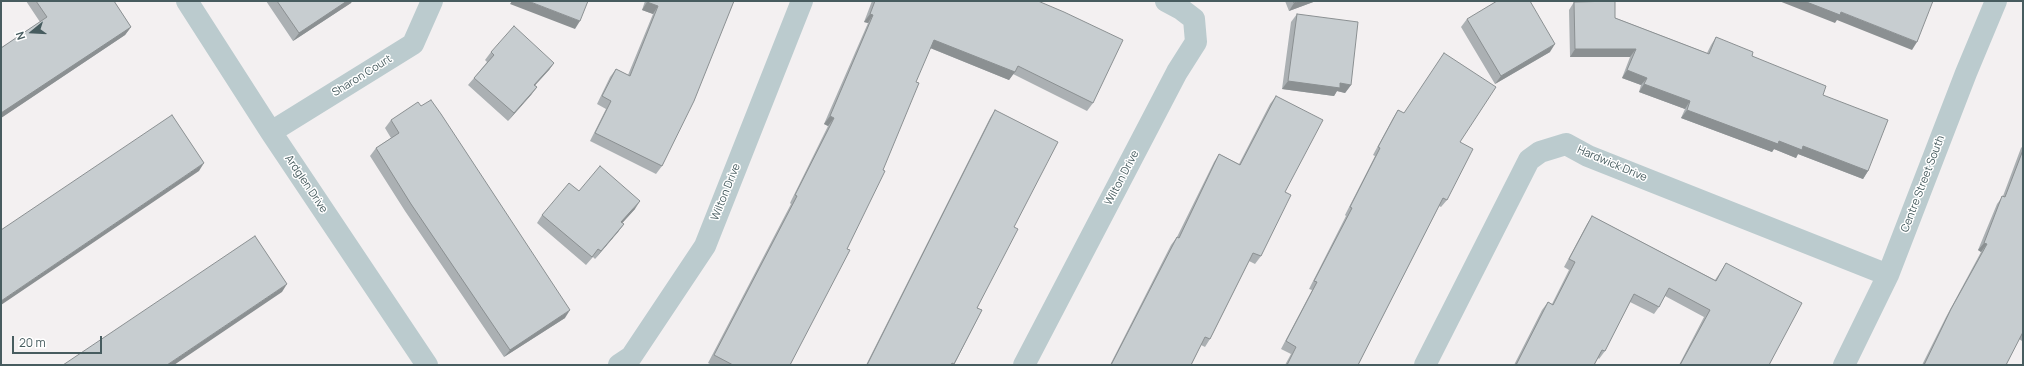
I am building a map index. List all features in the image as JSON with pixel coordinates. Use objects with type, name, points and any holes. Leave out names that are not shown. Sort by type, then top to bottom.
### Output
[{"type":"street","name":"Ardglen Drive","points":[[186,1],[271,132],[427,365]]},
{"type":"street","name":"Sharon Court","points":[[271,132],[413,44],[432,1]]},
{"type":"street","name":"Wilton Drive","points":[[619,365],[631,357],[705,246],[802,1]]},
{"type":"street","name":"Wilton Drive","points":[[1024,365],[1177,72],[1196,42],[1194,19],[1181,9],[1166,1]]},
{"type":"street","name":"Centre Street South","points":[[1844,365],[1888,275],[1966,73],[1996,1]]},
{"type":"street","name":"Hardwick Drive","points":[[1425,365],[1529,160],[1540,152],[1566,144],[1588,156],[1888,275]]},
{"type":"building","points":[[36,1],[114,1],[131,27],[1,113],[1,48],[47,17]]},
{"type":"building","points":[[277,1],[347,1],[299,33]]},
{"type":"building","points":[[528,1],[588,1],[580,21]]},
{"type":"building","points":[[734,1],[694,101],[662,166],[595,133],[611,101],[602,96],[616,69],[630,76],[658,6],[647,2]]},
{"type":"building","points":[[875,1],[1038,1],[1123,40],[1093,103],[1018,66],[1015,72],[934,40],[916,82],[919,83],[883,170],[885,171],[847,249],[850,250],[790,365],[733,365],[714,355],[797,196],[795,195],[834,118],[830,116],[873,15],[870,14]]},
{"type":"building","points":[[1497,1],[1530,1],[1555,44],[1501,76],[1467,19]]},
{"type":"building","points":[[1615,1],[1615,18],[1709,54],[1716,37],[1753,52],[1752,56],[1826,86],[1823,95],[1888,120],[1868,171],[1803,146],[1802,150],[1779,141],[1778,144],[1687,110],[1690,101],[1644,84],[1647,78],[1627,70],[1636,49],[1575,49],[1574,2]]},
{"type":"building","points":[[1804,1],[1933,1],[1917,42],[1841,12],[1840,15]]},
{"type":"building","points":[[1297,14],[1358,22],[1351,85],[1340,83],[1340,88],[1288,81]]},
{"type":"building","points":[[514,26],[554,63],[534,85],[537,87],[514,113],[474,78],[494,55],[491,52]]},
{"type":"building","points":[[1444,53],[1496,87],[1460,142],[1473,149],[1447,200],[1443,198],[1358,365],[1287,365],[1296,347],[1286,341],[1317,282],[1314,281],[1352,208],[1350,207],[1380,148],[1378,147],[1398,110],[1404,113]]},
{"type":"building","points":[[1276,96],[1323,120],[1285,192],[1291,195],[1261,256],[1253,253],[1210,339],[1205,337],[1191,365],[1111,365],[1177,237],[1179,238],[1219,154],[1240,165]]},
{"type":"building","points":[[431,100],[570,310],[510,350],[411,204],[376,148],[399,133],[391,120],[418,102],[421,106]]},
{"type":"building","points":[[995,110],[1058,142],[1014,227],[1018,229],[977,308],[982,310],[954,364],[867,365]]},
{"type":"building","points":[[172,115],[204,163],[1,301],[1,230]]},
{"type":"building","points":[[2023,150],[2023,332],[2006,365],[1924,365],[1951,309],[1987,244],[1984,243],[2002,196],[2005,197]]},
{"type":"building","points":[[600,166],[640,201],[621,222],[624,224],[601,251],[598,249],[592,257],[542,215],[569,183],[579,191]]},
{"type":"building","points":[[1592,216],[1716,281],[1726,263],[1802,303],[1769,365],[1680,365],[1710,310],[1669,288],[1659,307],[1634,294],[1605,351],[1602,350],[1594,365],[1516,365],[1548,302],[1553,305],[1575,262],[1569,259]]},
{"type":"building","points":[[255,236],[287,284],[167,365],[63,365]]}]
